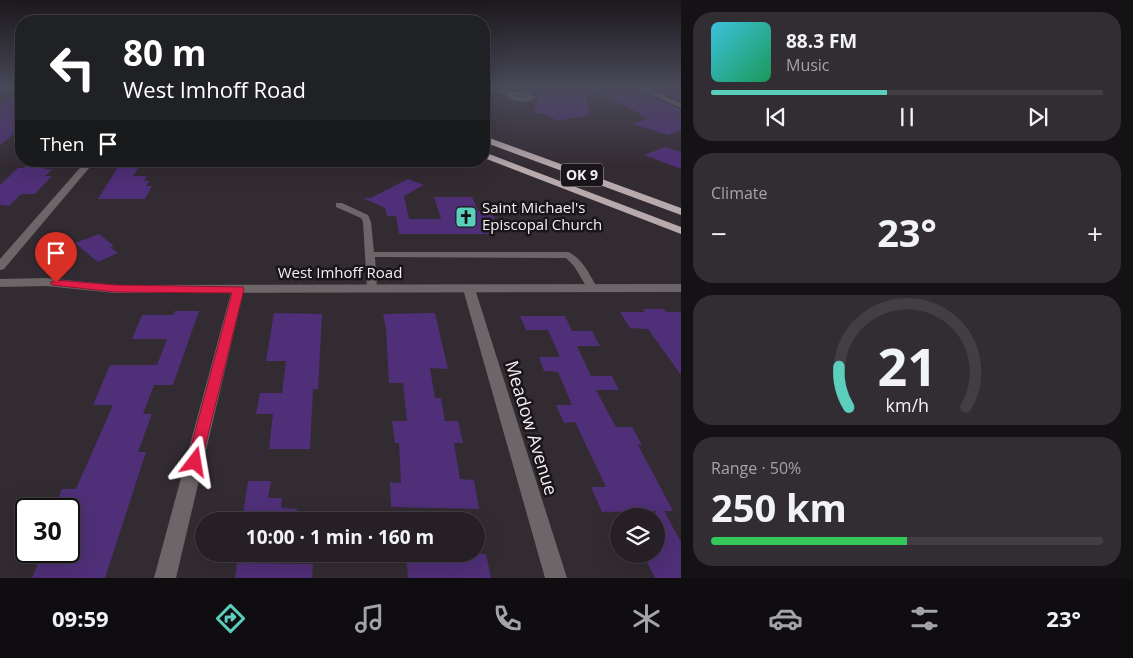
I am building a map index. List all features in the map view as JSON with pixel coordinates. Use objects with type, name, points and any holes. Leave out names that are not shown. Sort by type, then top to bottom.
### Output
[{"type":"highway","name":"OK 9","points":[[490,141],[680,212]]},
{"type":"highway","name":"OK 9","points":[[490,156],[680,232]]},
{"type":"street","points":[[0,266],[86,167]]},
{"type":"street","name":"West Imhoff Road","points":[[0,283],[46,282],[115,289],[680,288]]},
{"type":"street","points":[[166,578],[238,289]]},
{"type":"street","name":"Meadow Avenue","points":[[469,289],[556,578]]},
{"type":"lane","points":[[339,205],[365,217],[367,222],[372,289]]},
{"type":"lane","points":[[370,255],[568,255],[578,264],[593,289]]},
{"type":"building","points":[[0,114],[15,114],[15,133],[0,145]]},
{"type":"building","points":[[544,114],[589,114],[589,115],[558,121]]},
{"type":"building","points":[[640,114],[681,114],[681,130],[668,135],[633,124],[648,118]]},
{"type":"building","points":[[665,147],[681,152],[681,169],[644,155]]},
{"type":"building","points":[[46,167],[44,169],[52,169],[45,176],[52,176],[35,194],[21,194],[9,206],[0,205],[0,185],[18,168]]},
{"type":"building","points":[[118,167],[139,167],[133,176],[147,176],[144,181],[150,181],[146,186],[152,186],[145,199],[98,199]]},
{"type":"building","name":"Saint Michael's Episcopal Church","points":[[408,179],[424,185],[404,196],[409,219],[441,219],[434,197],[472,197],[478,211],[491,211],[496,222],[492,225],[495,234],[399,234],[396,216],[387,216],[385,208],[363,198],[371,198]]},
{"type":"building","points":[[99,234],[114,246],[110,247],[118,253],[98,262],[75,243]]},
{"type":"building","points":[[643,309],[664,309],[666,312],[681,312],[681,375],[648,329],[630,328],[620,312],[645,312]]},
{"type":"building","points":[[175,311],[199,311],[173,385],[154,385],[143,414],[152,414],[138,452],[146,452],[105,578],[32,578],[38,563],[80,563],[80,498],[58,498],[62,489],[76,489],[113,405],[93,405],[110,365],[157,365],[167,339],[132,339],[142,315],[173,315]]},
{"type":"building","points":[[274,313],[322,314],[318,389],[313,389],[310,449],[269,449],[273,414],[256,414],[260,393],[282,393],[286,361],[266,361]]},
{"type":"building","points":[[435,313],[448,369],[430,368],[435,398],[441,398],[445,421],[458,421],[463,443],[454,443],[460,479],[474,480],[479,509],[391,507],[390,482],[401,483],[399,443],[395,443],[392,421],[407,421],[403,383],[389,383],[386,328],[383,314]]},
{"type":"building","points":[[520,316],[565,316],[572,331],[592,331],[600,346],[577,346],[591,376],[612,376],[619,390],[596,390],[616,427],[632,427],[642,445],[638,445],[673,511],[665,511],[665,508],[610,508],[610,512],[602,512],[591,487],[606,487],[575,422],[564,423],[556,405],[572,405],[558,372],[544,371],[539,357],[560,357],[548,330],[526,330]]},
{"type":"building","points":[[248,481],[271,481],[268,498],[282,498],[281,508],[297,509],[297,512],[243,512]]},
{"type":"building","points":[[665,513],[681,542],[681,578],[655,578],[648,563],[665,563]]},
{"type":"building","points":[[486,554],[491,578],[408,578],[407,562],[485,562]]},
{"type":"building","points":[[237,563],[313,564],[312,578],[235,578]]},
{"type":"place","name":"Saint Michael's Episcopal Church","points":[[466,217]]},
{"type":"route","points":[[56,283],[115,289],[238,289],[195,462]]}]
